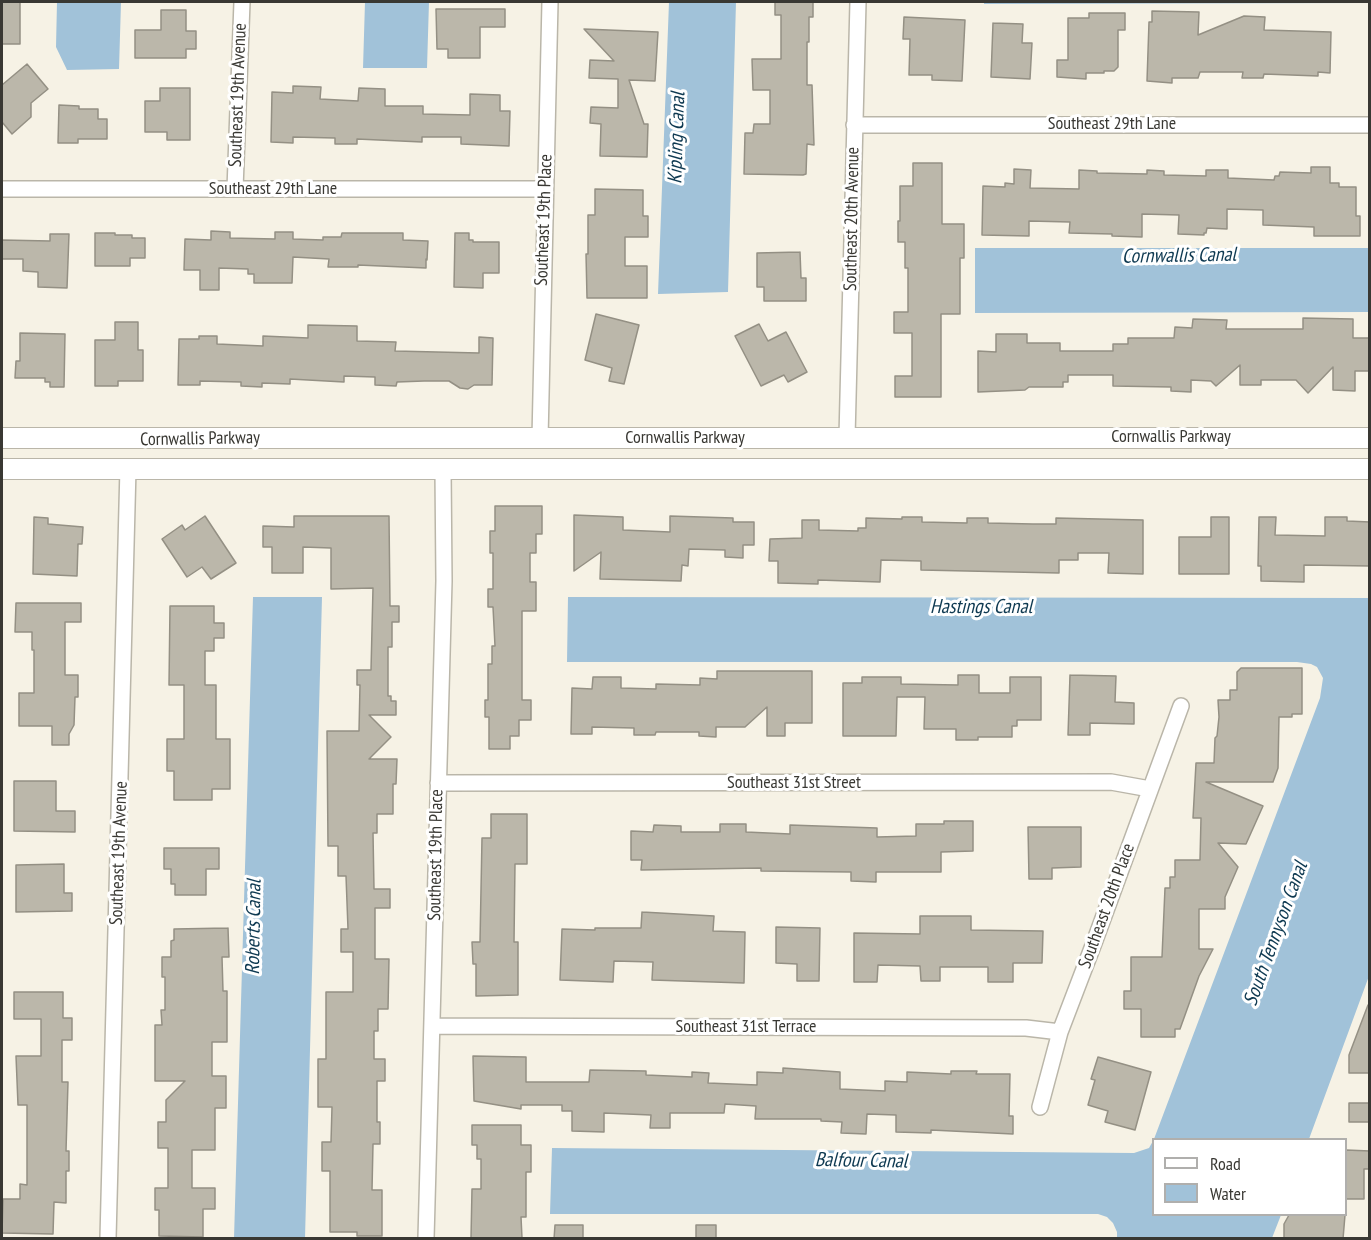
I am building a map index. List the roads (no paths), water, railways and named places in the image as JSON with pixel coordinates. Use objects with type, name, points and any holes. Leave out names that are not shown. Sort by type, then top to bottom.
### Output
[{"type":"street","name":"Southeast 19th Avenue","points":[[235,189],[242,2]]},
{"type":"street","name":"Southeast 19th Place","points":[[540,438],[550,2]]},
{"type":"street","name":"Southeast 20th Avenue","points":[[847,437],[858,2]]},
{"type":"street","name":"Southeast 29th Lane","points":[[854,125],[1370,125]]},
{"type":"street","name":"Southeast 29th Lane","points":[[2,189],[545,189]]},
{"type":"street","name":"Cornwallis Parkway","points":[[2,438],[130,440],[847,437],[1370,438]]},
{"type":"street","points":[[847,437],[848,468]]},
{"type":"street","points":[[540,438],[540,470]]},
{"type":"street","points":[[1329,438],[1329,469]]},
{"type":"street","points":[[443,439],[443,471]]},
{"type":"street","points":[[128,468],[130,440]]},
{"type":"street","name":"Southeast 19th Avenue","points":[[108,1239],[128,468]]},
{"type":"street","name":"Cornwallis Parkway","points":[[2,469],[443,471],[848,468],[1370,469]]},
{"type":"street","name":"Southeast 19th Place","points":[[426,1239],[444,581],[443,471]]},
{"type":"street","name":"Southeast 20th Place","points":[[1040,1107],[1060,1032],[1181,706]]},
{"type":"street","name":"Southeast 31st Street","points":[[438,783],[1111,782],[1150,789]]},
{"type":"street","name":"Southeast 31st Terrace","points":[[432,1026],[1026,1028],[1060,1032]]},
{"type":"water","points":[[57,2],[121,2],[119,69],[67,70],[56,47]]},
{"type":"water","points":[[365,2],[429,2],[427,68],[363,68]]},
{"type":"water","name":"Kipling Canal","points":[[669,2],[736,2],[728,292],[658,294]]},
{"type":"water","points":[[984,2],[1369,2],[1370,3],[984,4]]},
{"type":"water","name":"Cornwallis Canal","points":[[975,248],[1369,248],[1369,312],[975,313]]},
{"type":"water","name":"Roberts Canal","points":[[253,597],[322,597],[305,1238],[234,1238]]},
{"type":"water","points":[[568,597],[1369,598],[1369,976],[1309,1138],[1154,1138],[1320,698],[1323,678],[1317,667],[1297,662],[567,662]]},
{"type":"water","name":"Balfour Canal","points":[[1152,1143],[1152,1216],[1281,1216],[1272,1238],[1117,1238],[1113,1223],[1107,1217],[1098,1214],[550,1214],[552,1148],[1134,1153],[1149,1148]]},
{"type":"water label","name":"Hastings Canal","points":[[981,607]]},
{"type":"water label","name":"South Tennyson Canal","points":[[1276,934]]}]
